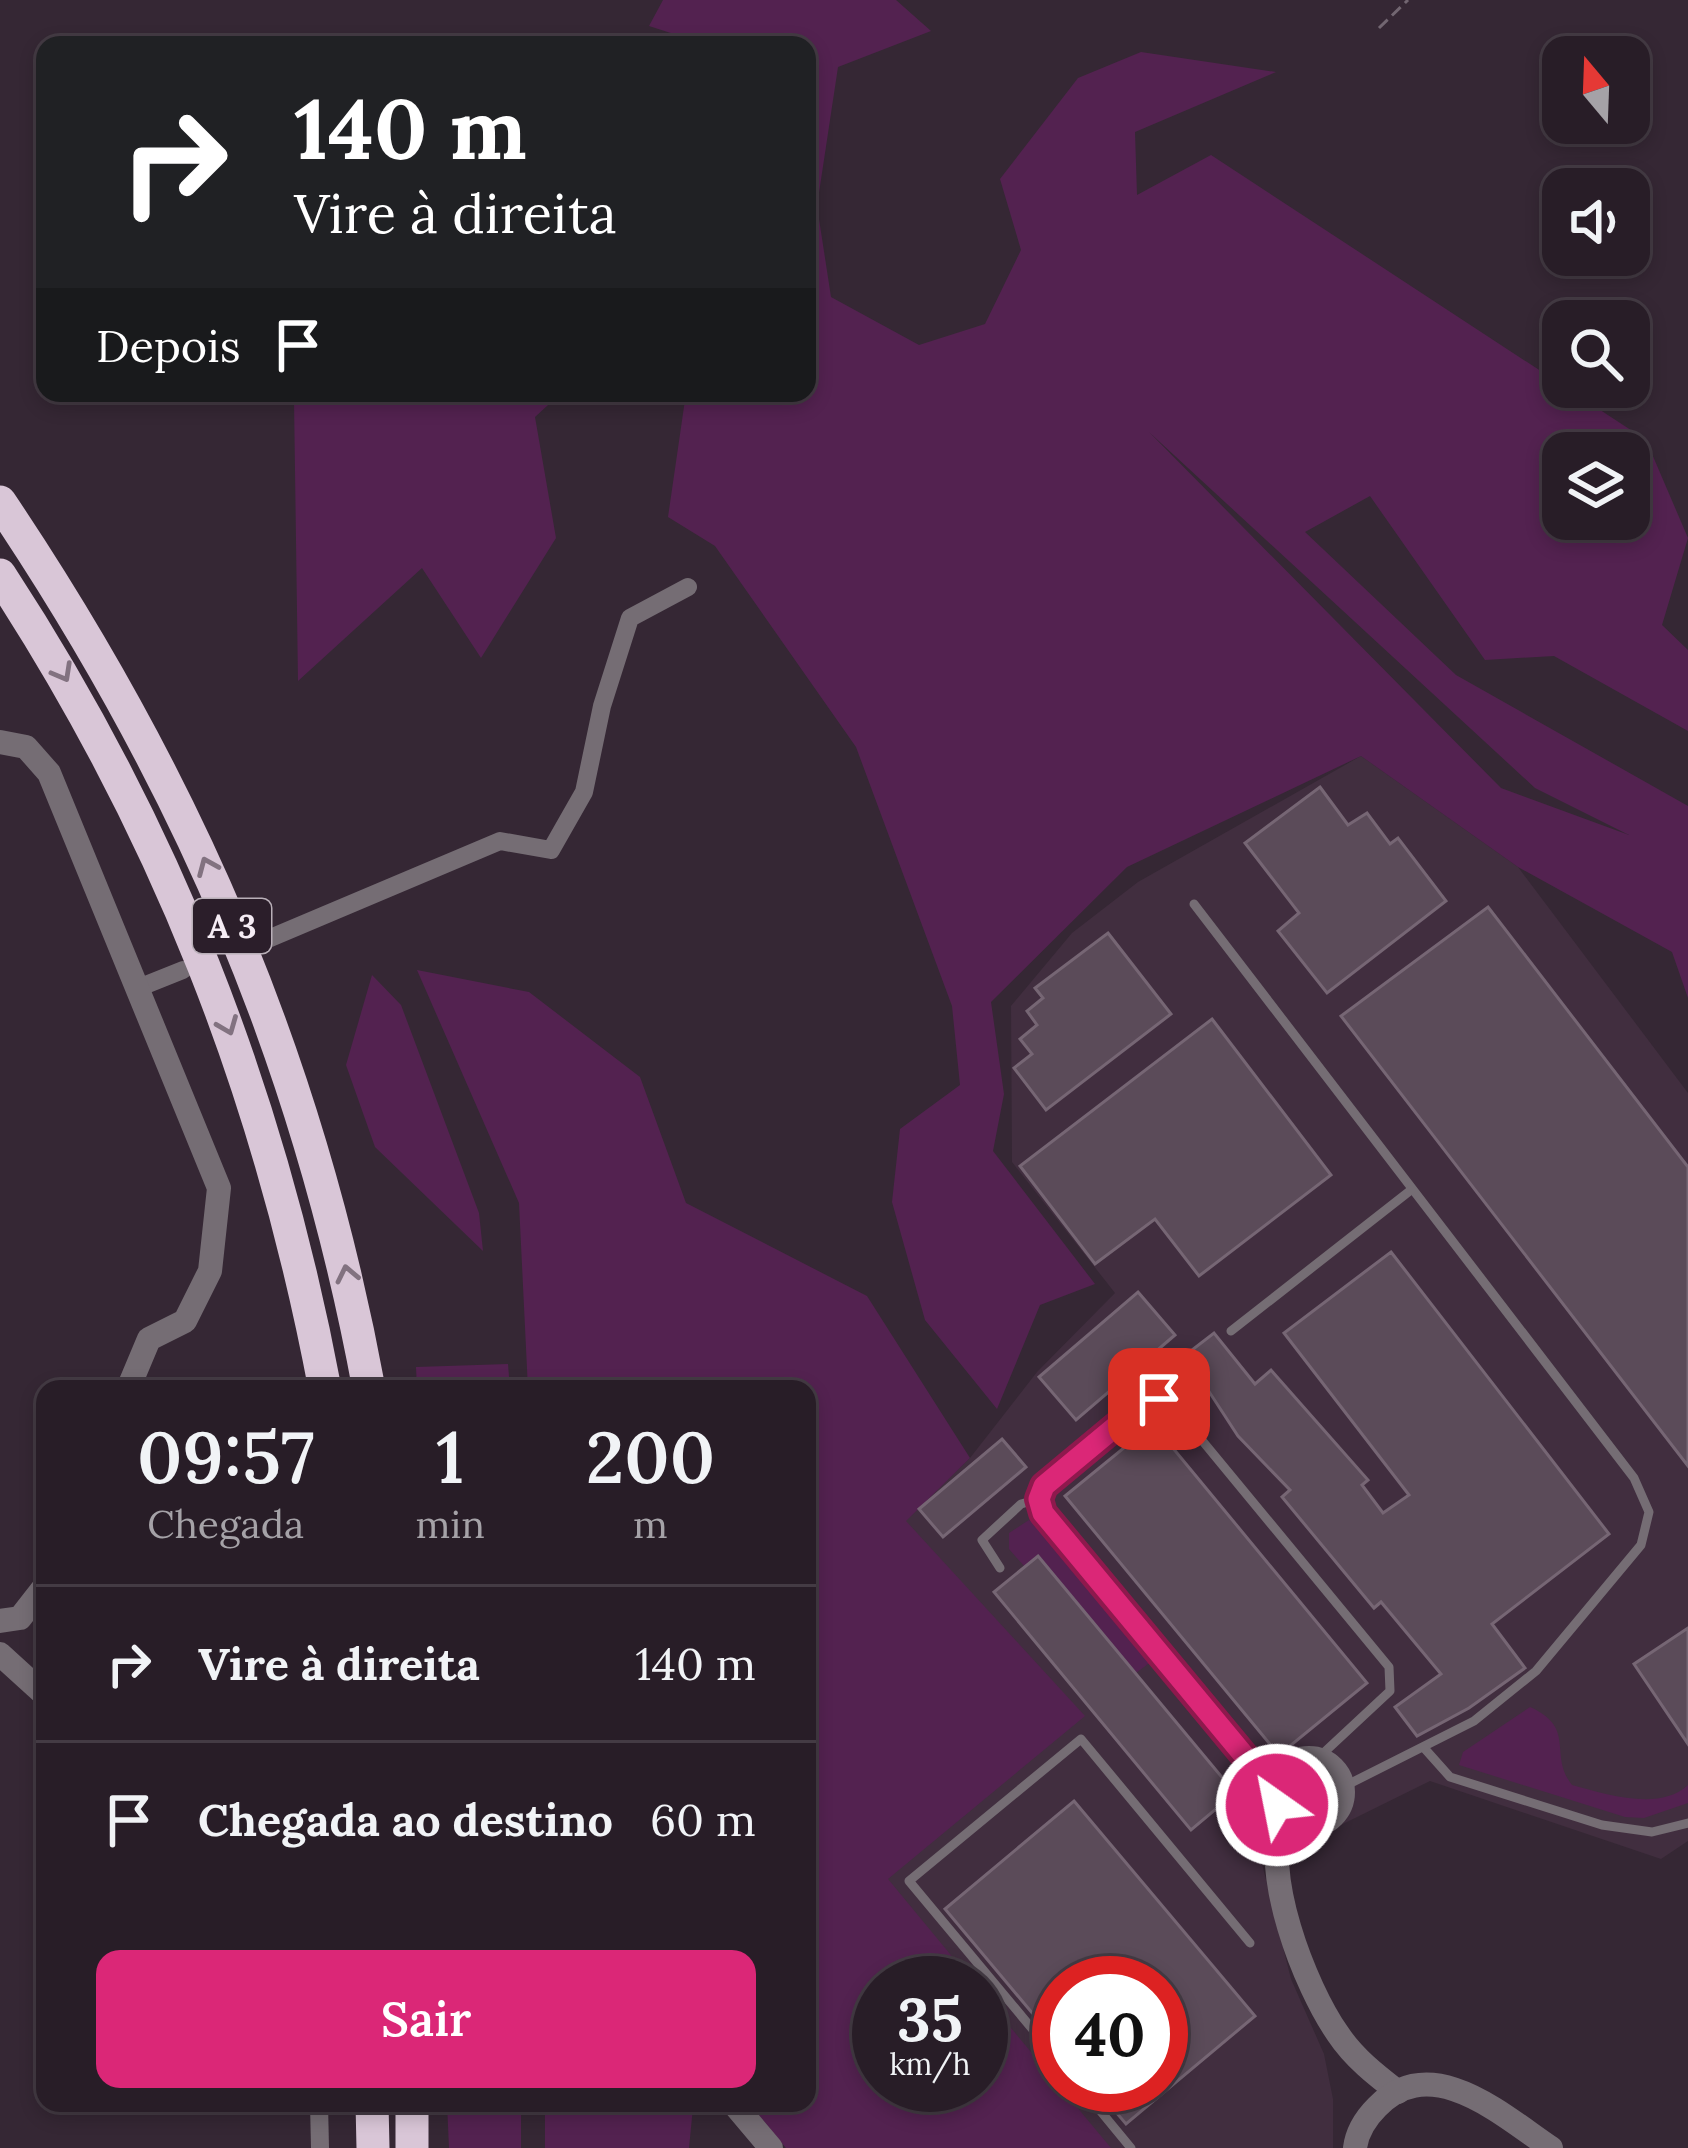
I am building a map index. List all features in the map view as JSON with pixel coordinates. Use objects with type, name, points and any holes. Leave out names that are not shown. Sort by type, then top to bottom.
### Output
[{"type":"highway","name":"A 3","points":[[0,502],[86,629],[190,823],[281,1043],[346,1266],[367,1380]]},
{"type":"highway","name":"A 3","points":[[0,574],[52,654],[152,836],[240,1056],[304,1277],[323,1380]]},
{"type":"highway","points":[[373,2112],[373,2148]]},
{"type":"highway","points":[[412,2112],[412,2148]]},
{"type":"street","points":[[268,939],[500,841],[551,850],[584,792],[602,706],[630,618],[688,587]]},
{"type":"street","points":[[0,742],[26,747],[49,773],[219,1188],[210,1270],[185,1322],[149,1339],[132,1380]]},
{"type":"street","points":[[138,988],[183,970]]},
{"type":"street","points":[[0,1621],[20,1618],[36,1598]]},
{"type":"street","points":[[0,1654],[36,1687]]},
{"type":"street","points":[[1284,1815],[1305,1826],[1327,1821],[1342,1803],[1343,1787],[1332,1765],[1317,1759],[1289,1763],[1276,1785],[1284,1815],[1275,1852],[1309,1984],[1360,2061],[1398,2092]]},
{"type":"street","points":[[1355,2148],[1369,2115],[1398,2092],[1427,2085],[1454,2086],[1551,2148]]},
{"type":"street","points":[[319,2112],[320,2148]]},
{"type":"street","points":[[741,2112],[772,2148]]},
{"type":"lane","points":[[1193,904],[1634,1478],[1648,1512],[1641,1545],[1536,1671],[1506,1699],[1425,1749],[1343,1787]]},
{"type":"lane","points":[[1231,1331],[1411,1190]]},
{"type":"lane","points":[[1276,1785],[1252,1765],[1043,1513],[1039,1499],[1044,1486],[1145,1402],[1159,1399],[1172,1404],[1389,1667],[1390,1691],[1317,1759]]},
{"type":"lane","points":[[1000,1568],[982,1540],[1022,1504],[1039,1499]]},
{"type":"lane","points":[[1032,2028],[909,1880],[1082,1739],[1250,1943]]},
{"type":"lane","points":[[1425,1749],[1450,1777],[1602,1825],[1652,1832],[1688,1823]]},
{"type":"lane","points":[[1101,2112],[1131,2148]]},
{"type":"path","points":[[1379,28],[1408,0]]},
{"type":"shaded area","points":[[663,0],[896,0],[931,31],[838,67],[817,206],[831,297],[919,345],[985,324],[1021,250],[1000,179],[1078,78],[1141,52],[1276,72],[1135,132],[1137,195],[1211,155],[1542,372],[1542,408],[1597,408],[1634,432],[1542,432],[1542,540],[1650,540],[1650,449],[1688,538],[1662,625],[1688,650],[1688,731],[1554,656],[1485,660],[1370,496],[1305,532],[1456,675],[1688,806],[1688,998],[1672,952],[1518,867],[1361,756],[1127,867],[991,1002],[1004,1094],[993,1151],[1095,1284],[1040,1305],[997,1409],[925,1320],[892,1202],[900,1129],[960,1085],[952,1006],[856,747],[715,546],[668,517],[685,402],[816,402],[816,36],[680,36],[649,26]],"holes":[[[1149,432],[1535,788],[1629,835],[1501,788]]]},
{"type":"shaded area","points":[[294,402],[551,402],[535,417],[556,538],[481,658],[422,568],[298,681]]},
{"type":"shaded area","points":[[1361,756],[1518,867],[1688,1093],[1688,1841],[1661,1859],[1430,1781],[1262,1864],[1291,1979],[1324,2054],[1333,2099],[1333,2148],[786,2148],[756,2112],[816,2112],[816,2050],[906,1520],[970,1458],[1037,1372],[1115,1293],[1012,1162],[1011,1006],[1072,933],[1138,882]]},
{"type":"shaded area","points":[[417,970],[529,992],[640,1077],[686,1203],[867,1296],[970,1458],[906,1521],[1085,1716],[888,1879],[952,1956],[852,1956],[852,2112],[1008,2112],[1008,2024],[1032,2053],[1032,2112],[1081,2112],[1111,2148],[786,2148],[756,2112],[816,2112],[816,1380],[528,1380],[519,1203]]},
{"type":"shaded area","points":[[372,975],[401,1005],[479,1213],[483,1251],[375,1147],[346,1065]]},
{"type":"shaded area","points":[[508,1364],[509,1380],[417,1380],[416,1367]]},
{"type":"shaded area","points":[[1029,1520],[1040,1526],[1152,1661],[1136,1673],[1039,1556],[1025,1567],[1009,1549],[1009,1533]]},
{"type":"shaded area","points":[[1530,1707],[1544,1715],[1558,1733],[1562,1763],[1572,1785],[1648,1799],[1662,1798],[1688,1785],[1688,1803],[1644,1818],[1625,1817],[1459,1765],[1463,1752]]},
{"type":"shaded area","points":[[447,2112],[521,2112],[521,2148],[449,2148]]},
{"type":"shaded area","points":[[545,2112],[693,2112],[689,2148],[545,2148]]},
{"type":"building","points":[[1320,787],[1348,825],[1367,813],[1390,844],[1398,838],[1446,901],[1327,993],[1278,931],[1299,913],[1245,843]]},
{"type":"building","points":[[1488,907],[1688,1167],[1688,1466],[1341,1016]]},
{"type":"building","points":[[1108,933],[1171,1014],[1046,1110],[1014,1068],[1032,1054],[1020,1039],[1037,1025],[1027,1011],[1043,998],[1035,988]]},
{"type":"building","points":[[1212,1019],[1331,1175],[1199,1276],[1155,1219],[1095,1264],[1020,1166]]},
{"type":"building","points":[[1391,1252],[1609,1534],[1492,1624],[1525,1668],[1469,1708],[1417,1736],[1395,1707],[1441,1674],[1381,1602],[1374,1608],[1282,1497],[1290,1490],[1238,1436],[1208,1390],[1205,1393],[1179,1360],[1214,1333],[1255,1384],[1271,1370],[1368,1480],[1362,1485],[1383,1513],[1409,1495],[1284,1333]]},
{"type":"building","points":[[1138,1292],[1175,1335],[1076,1420],[1039,1377]]},
{"type":"building","points":[[1153,1424],[1367,1683],[1279,1755],[1065,1496]]},
{"type":"building","points":[[1002,1439],[1026,1467],[943,1537],[919,1509]]},
{"type":"building","points":[[1038,1556],[1235,1793],[1191,1830],[994,1592]]},
{"type":"building","points":[[1688,1628],[1688,1744],[1634,1664]]},
{"type":"building","points":[[1074,1801],[1255,2016],[1188,2072],[1188,1956],[1032,1956],[1032,2013],[1008,1984],[1008,1956],[984,1956],[945,1909]]},
{"type":"building","points":[[1116,2112],[1140,2112],[1126,2124]]},
{"type":"route","points":[[1159,1399],[1145,1402],[1044,1486],[1039,1499],[1043,1513],[1252,1765],[1276,1785],[1277,1805]]}]
